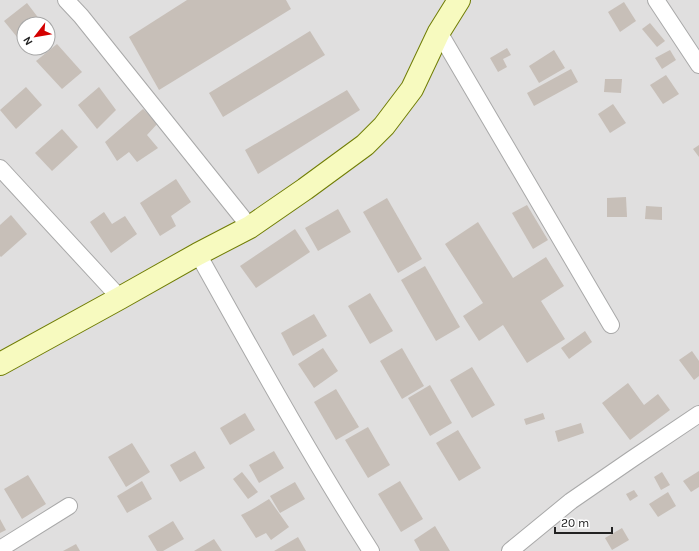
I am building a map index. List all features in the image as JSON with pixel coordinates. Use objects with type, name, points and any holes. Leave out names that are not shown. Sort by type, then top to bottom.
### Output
[{"type":"street","points":[[66,0],[81,16],[250,227]]},
{"type":"street","points":[[0,364],[198,254],[250,227],[365,145],[384,126],[412,89],[440,32],[459,0]]},
{"type":"street","points":[[656,0],[699,65]]},
{"type":"street","points":[[440,32],[611,325]]},
{"type":"street","points":[[0,168],[120,298]]},
{"type":"street","points":[[198,254],[286,411],[344,510],[371,551]]},
{"type":"street","points":[[510,551],[570,501],[699,414]]},
{"type":"street","points":[[2,549],[69,506]]},
{"type":"shaded area","points":[[0,0],[699,0],[699,551],[0,551]]},
{"type":"building","points":[[187,0],[286,0],[291,9],[159,90],[129,37]]},
{"type":"building","points":[[624,2],[636,21],[620,32],[608,12]]},
{"type":"building","points":[[27,3],[37,16],[16,16],[16,36],[4,21]]},
{"type":"building","points":[[650,23],[665,41],[657,47],[642,29]]},
{"type":"building","points":[[310,31],[325,55],[223,117],[209,93]]},
{"type":"building","points":[[57,44],[82,72],[62,89],[36,61],[42,56],[56,56]]},
{"type":"building","points":[[507,48],[511,55],[503,59],[507,67],[498,72],[490,58]]},
{"type":"building","points":[[554,50],[565,68],[539,83],[529,66]]},
{"type":"building","points":[[670,50],[676,60],[662,69],[655,58]]},
{"type":"building","points":[[571,69],[578,82],[534,106],[527,93]]},
{"type":"building","points":[[666,75],[679,94],[663,104],[650,85]]},
{"type":"building","points":[[605,79],[622,79],[621,93],[604,92]]},
{"type":"building","points":[[26,87],[42,105],[16,129],[0,110]]},
{"type":"building","points":[[99,87],[116,110],[97,129],[78,105]]},
{"type":"building","points":[[347,90],[360,110],[258,174],[245,150]]},
{"type":"building","points":[[613,104],[626,123],[610,133],[598,114]]},
{"type":"building","points":[[143,109],[158,123],[147,135],[158,148],[137,162],[129,152],[117,161],[105,142]]},
{"type":"building","points":[[62,129],[78,147],[52,171],[35,153]]},
{"type":"building","points":[[699,145],[699,157],[693,149]]},
{"type":"building","points":[[176,179],[191,202],[171,216],[176,226],[160,236],[140,203]]},
{"type":"building","points":[[626,197],[627,217],[607,217],[607,198]]},
{"type":"building","points":[[387,198],[422,259],[398,273],[363,212]]},
{"type":"building","points":[[527,205],[548,240],[533,249],[512,213]]},
{"type":"building","points":[[646,206],[662,207],[662,220],[645,219]]},
{"type":"building","points":[[338,209],[351,232],[318,251],[305,228]]},
{"type":"building","points":[[104,212],[112,224],[125,216],[137,234],[111,253],[90,222]]},
{"type":"building","points":[[11,215],[27,234],[1,257],[0,225]]},
{"type":"building","points":[[478,222],[513,278],[546,257],[564,286],[541,301],[565,339],[527,363],[503,325],[479,341],[463,316],[483,303],[445,244]]},
{"type":"building","points":[[295,229],[310,252],[256,288],[240,266]]},
{"type":"building","points":[[425,266],[460,327],[436,341],[401,280]]},
{"type":"building","points":[[370,293],[393,331],[370,344],[348,306]]},
{"type":"building","points":[[314,314],[327,336],[293,356],[281,333]]},
{"type":"building","points":[[585,331],[592,342],[569,359],[561,348]]},
{"type":"building","points":[[323,348],[338,371],[314,388],[298,364]]},
{"type":"building","points":[[402,348],[424,386],[402,399],[380,361]]},
{"type":"building","points":[[692,351],[699,361],[699,376],[694,380],[679,360]]},
{"type":"building","points":[[472,367],[495,405],[472,418],[450,380]]},
{"type":"building","points":[[628,383],[644,405],[658,394],[670,410],[630,440],[602,403]]},
{"type":"building","points":[[430,385],[452,423],[430,436],[408,398]]},
{"type":"building","points":[[336,389],[359,427],[336,440],[314,402]]},
{"type":"building","points":[[245,413],[255,430],[230,445],[220,428]]},
{"type":"building","points":[[543,413],[545,419],[526,425],[524,419]]},
{"type":"building","points":[[581,423],[584,433],[558,442],[555,431]]},
{"type":"building","points":[[368,427],[390,465],[368,478],[345,440]]},
{"type":"building","points":[[458,430],[481,468],[459,481],[436,443]]},
{"type":"building","points":[[132,443],[150,472],[126,487],[108,457]]},
{"type":"building","points":[[195,451],[205,468],[180,482],[170,465]]},
{"type":"building","points":[[274,451],[284,468],[259,483],[249,465]]},
{"type":"building","points":[[699,471],[699,487],[691,492],[683,481]]},
{"type":"building","points":[[242,472],[258,492],[248,499],[233,479]]},
{"type":"building","points":[[662,472],[670,485],[661,490],[654,477]]},
{"type":"building","points":[[28,475],[46,504],[22,519],[4,489]]},
{"type":"building","points":[[142,481],[152,499],[127,513],[117,496]]},
{"type":"building","points":[[400,481],[423,519],[401,532],[378,494]]},
{"type":"building","points":[[295,482],[305,499],[280,513],[270,496]]},
{"type":"building","points":[[634,490],[638,496],[630,501],[626,494]]},
{"type":"building","points":[[668,492],[676,506],[658,517],[649,504]]},
{"type":"building","points":[[269,499],[289,527],[271,540],[266,533],[256,538],[241,515]]},
{"type":"building","points":[[0,519],[6,530],[0,533]]},
{"type":"building","points":[[173,521],[184,539],[163,551],[157,551],[148,536]]},
{"type":"building","points":[[435,526],[450,551],[420,551],[414,540]]},
{"type":"building","points":[[622,528],[629,540],[612,550],[605,538]]},
{"type":"building","points":[[298,537],[306,551],[274,551]]},
{"type":"building","points":[[214,539],[222,551],[194,551]]},
{"type":"building","points":[[76,544],[80,551],[63,551]]}]
